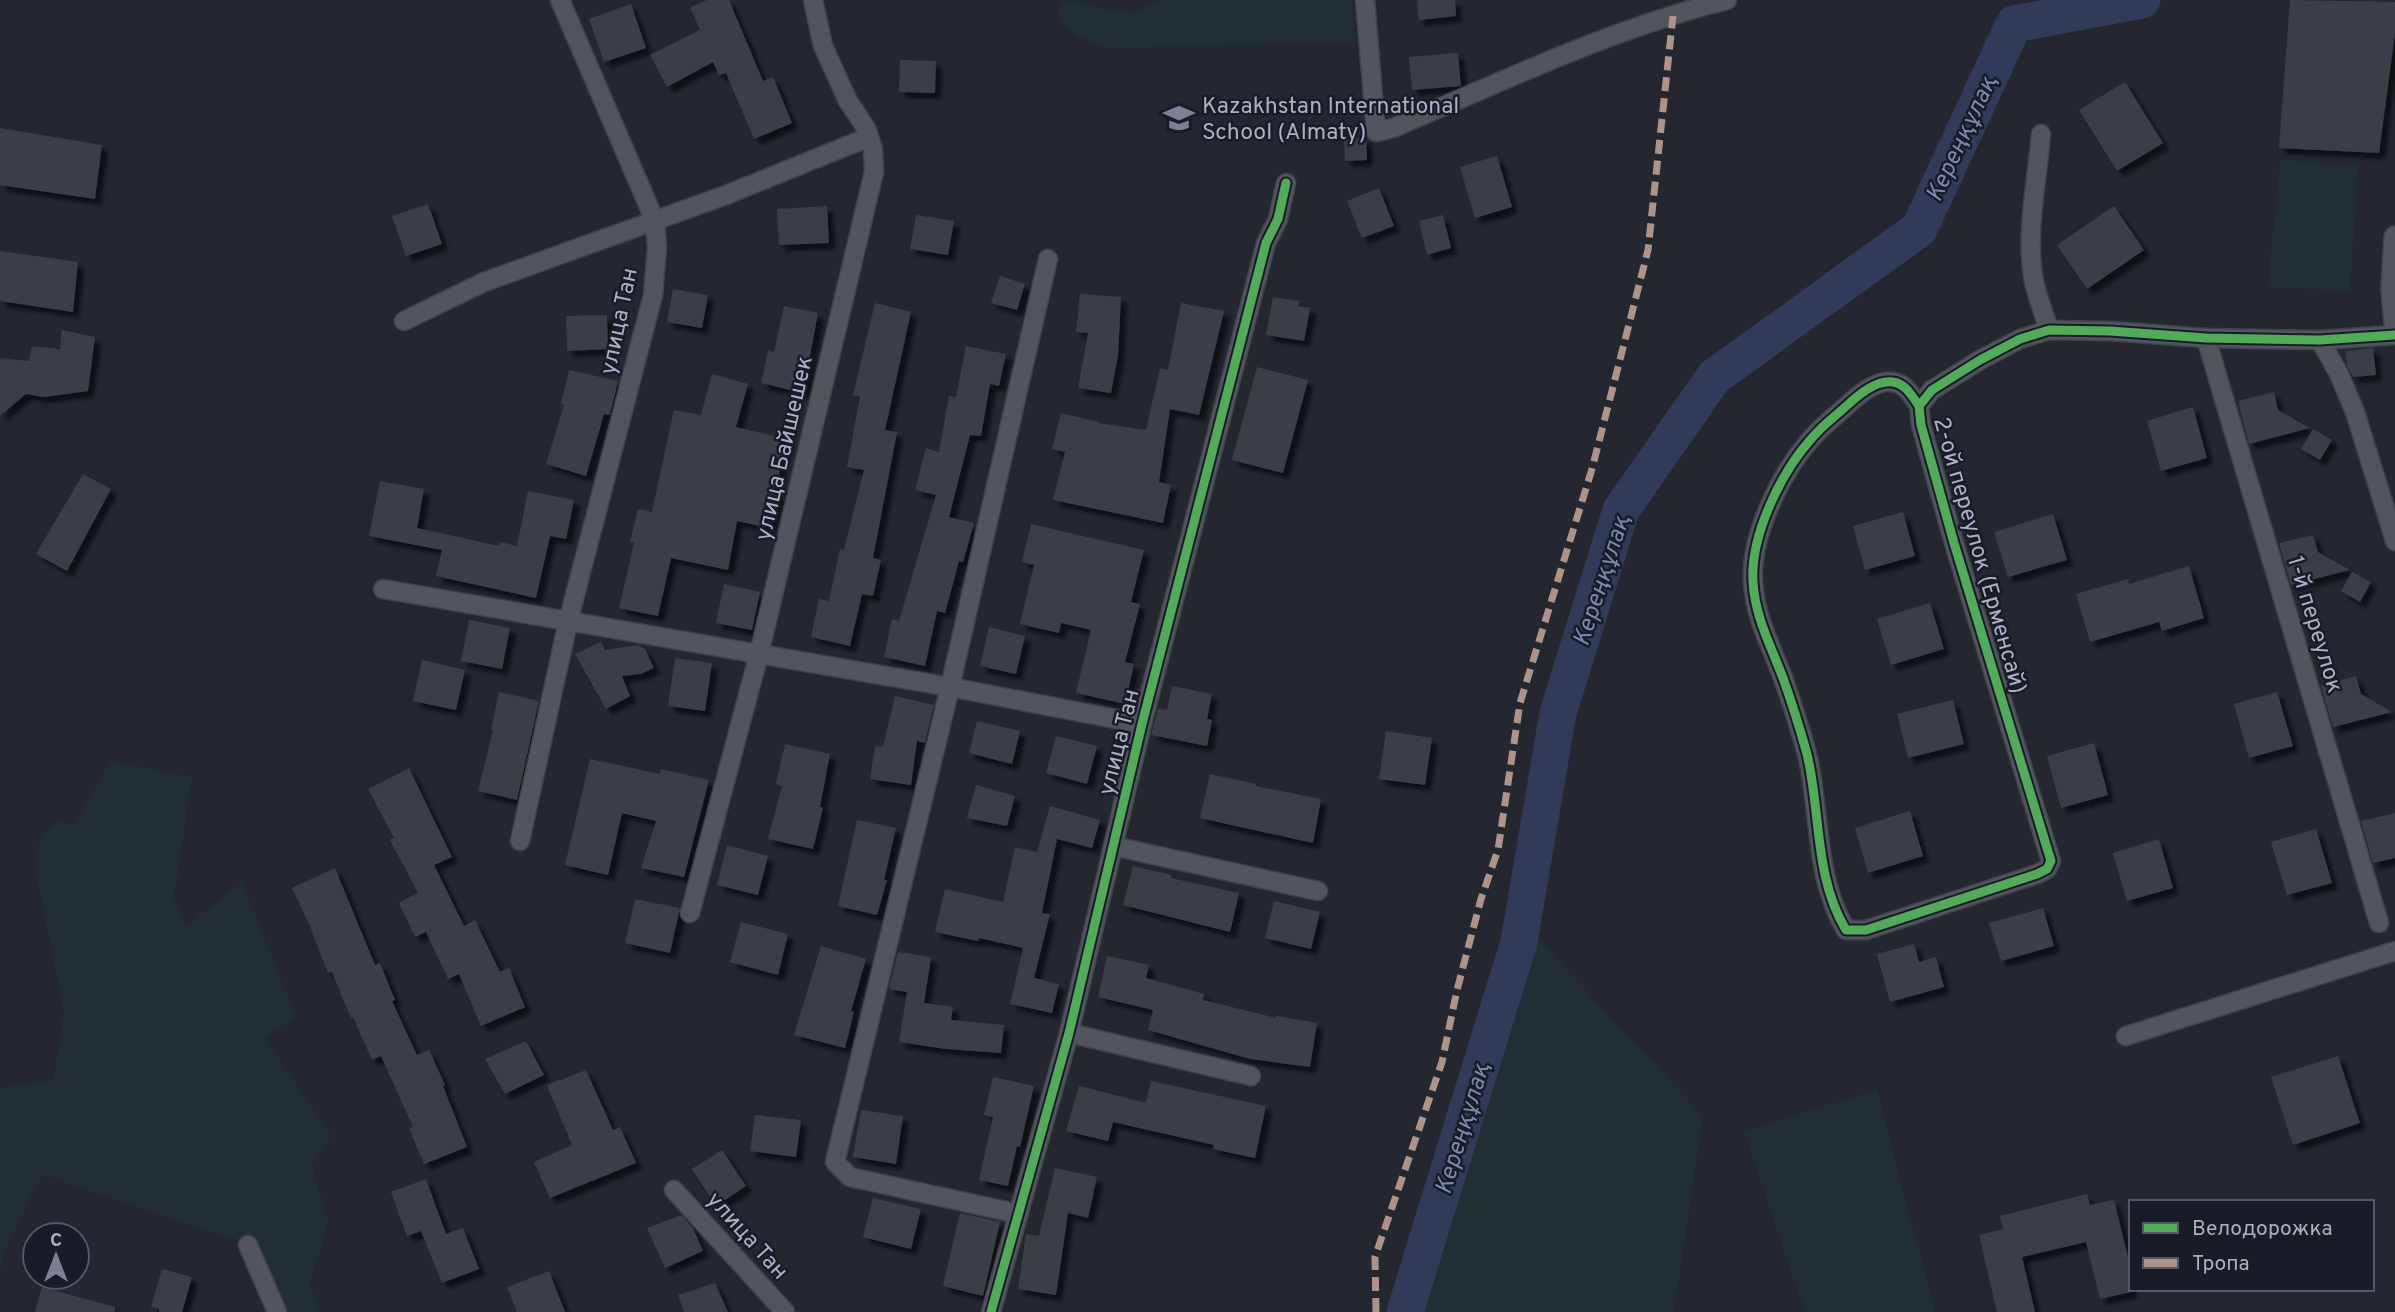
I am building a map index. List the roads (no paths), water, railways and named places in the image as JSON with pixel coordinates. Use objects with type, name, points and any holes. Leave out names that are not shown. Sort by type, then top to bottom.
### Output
[{"type":"street","name":"улица Тан","points":[[520,841],[568,622],[653,295],[657,247],[655,221],[560,0]]},
{"type":"street","name":"улица Байшешек","points":[[690,913],[759,654],[874,172],[873,149],[866,128],[848,101],[823,46],[813,0]]},
{"type":"street","points":[[1365,0],[1376,132],[1393,128],[1590,46],[1692,8],[1727,0]]},
{"type":"street","points":[[2041,134],[2032,231],[2033,267],[2037,293],[2049,330]]},
{"type":"street","points":[[404,321],[484,282],[655,221],[869,137]]},
{"type":"street","name":"улица Тан","points":[[991,1312],[1069,1033],[1142,724],[1266,243],[1278,219],[1286,183]]},
{"type":"street","points":[[2395,237],[2392,289],[2395,324]]},
{"type":"street","points":[[1019,1214],[850,1177],[835,1161],[950,687],[1048,259]]},
{"type":"street","name":"2-ой переулок (Ерменсай)","points":[[1919,406],[1906,387],[1892,381],[1877,384],[1854,398],[1811,439],[1779,487],[1755,553],[1753,582],[1758,616],[1783,678],[1807,757],[1822,859],[1840,920],[1846,930],[1866,930],[2037,874],[2047,869],[2051,861],[1921,425],[1919,406],[1932,390],[2020,339],[2049,330],[2110,331],[2206,338],[2320,340],[2395,335]]},
{"type":"street","name":"1-й переулок","points":[[2206,338],[2379,923]]},
{"type":"street","points":[[2320,340],[2349,395],[2371,457],[2395,541]]},
{"type":"street","name":"улица Тан","points":[[383,589],[950,687],[1142,724]]},
{"type":"street","points":[[1113,846],[1318,891]]},
{"type":"street","points":[[2126,1036],[2395,951]]},
{"type":"street","points":[[1069,1033],[1251,1076]]},
{"type":"street","name":"улица Тан","points":[[674,1191],[785,1312]]},
{"type":"street","points":[[248,1245],[277,1312]]},
{"type":"waterway","name":"Кереңқұлақ","points":[[1405,1312],[1519,942],[1558,713],[1621,510],[1714,377],[1919,229],[2014,24],[2142,0]]},
{"type":"place","name":"Kazakhstan International School (Almaty)","points":[[1179,118]]}]
